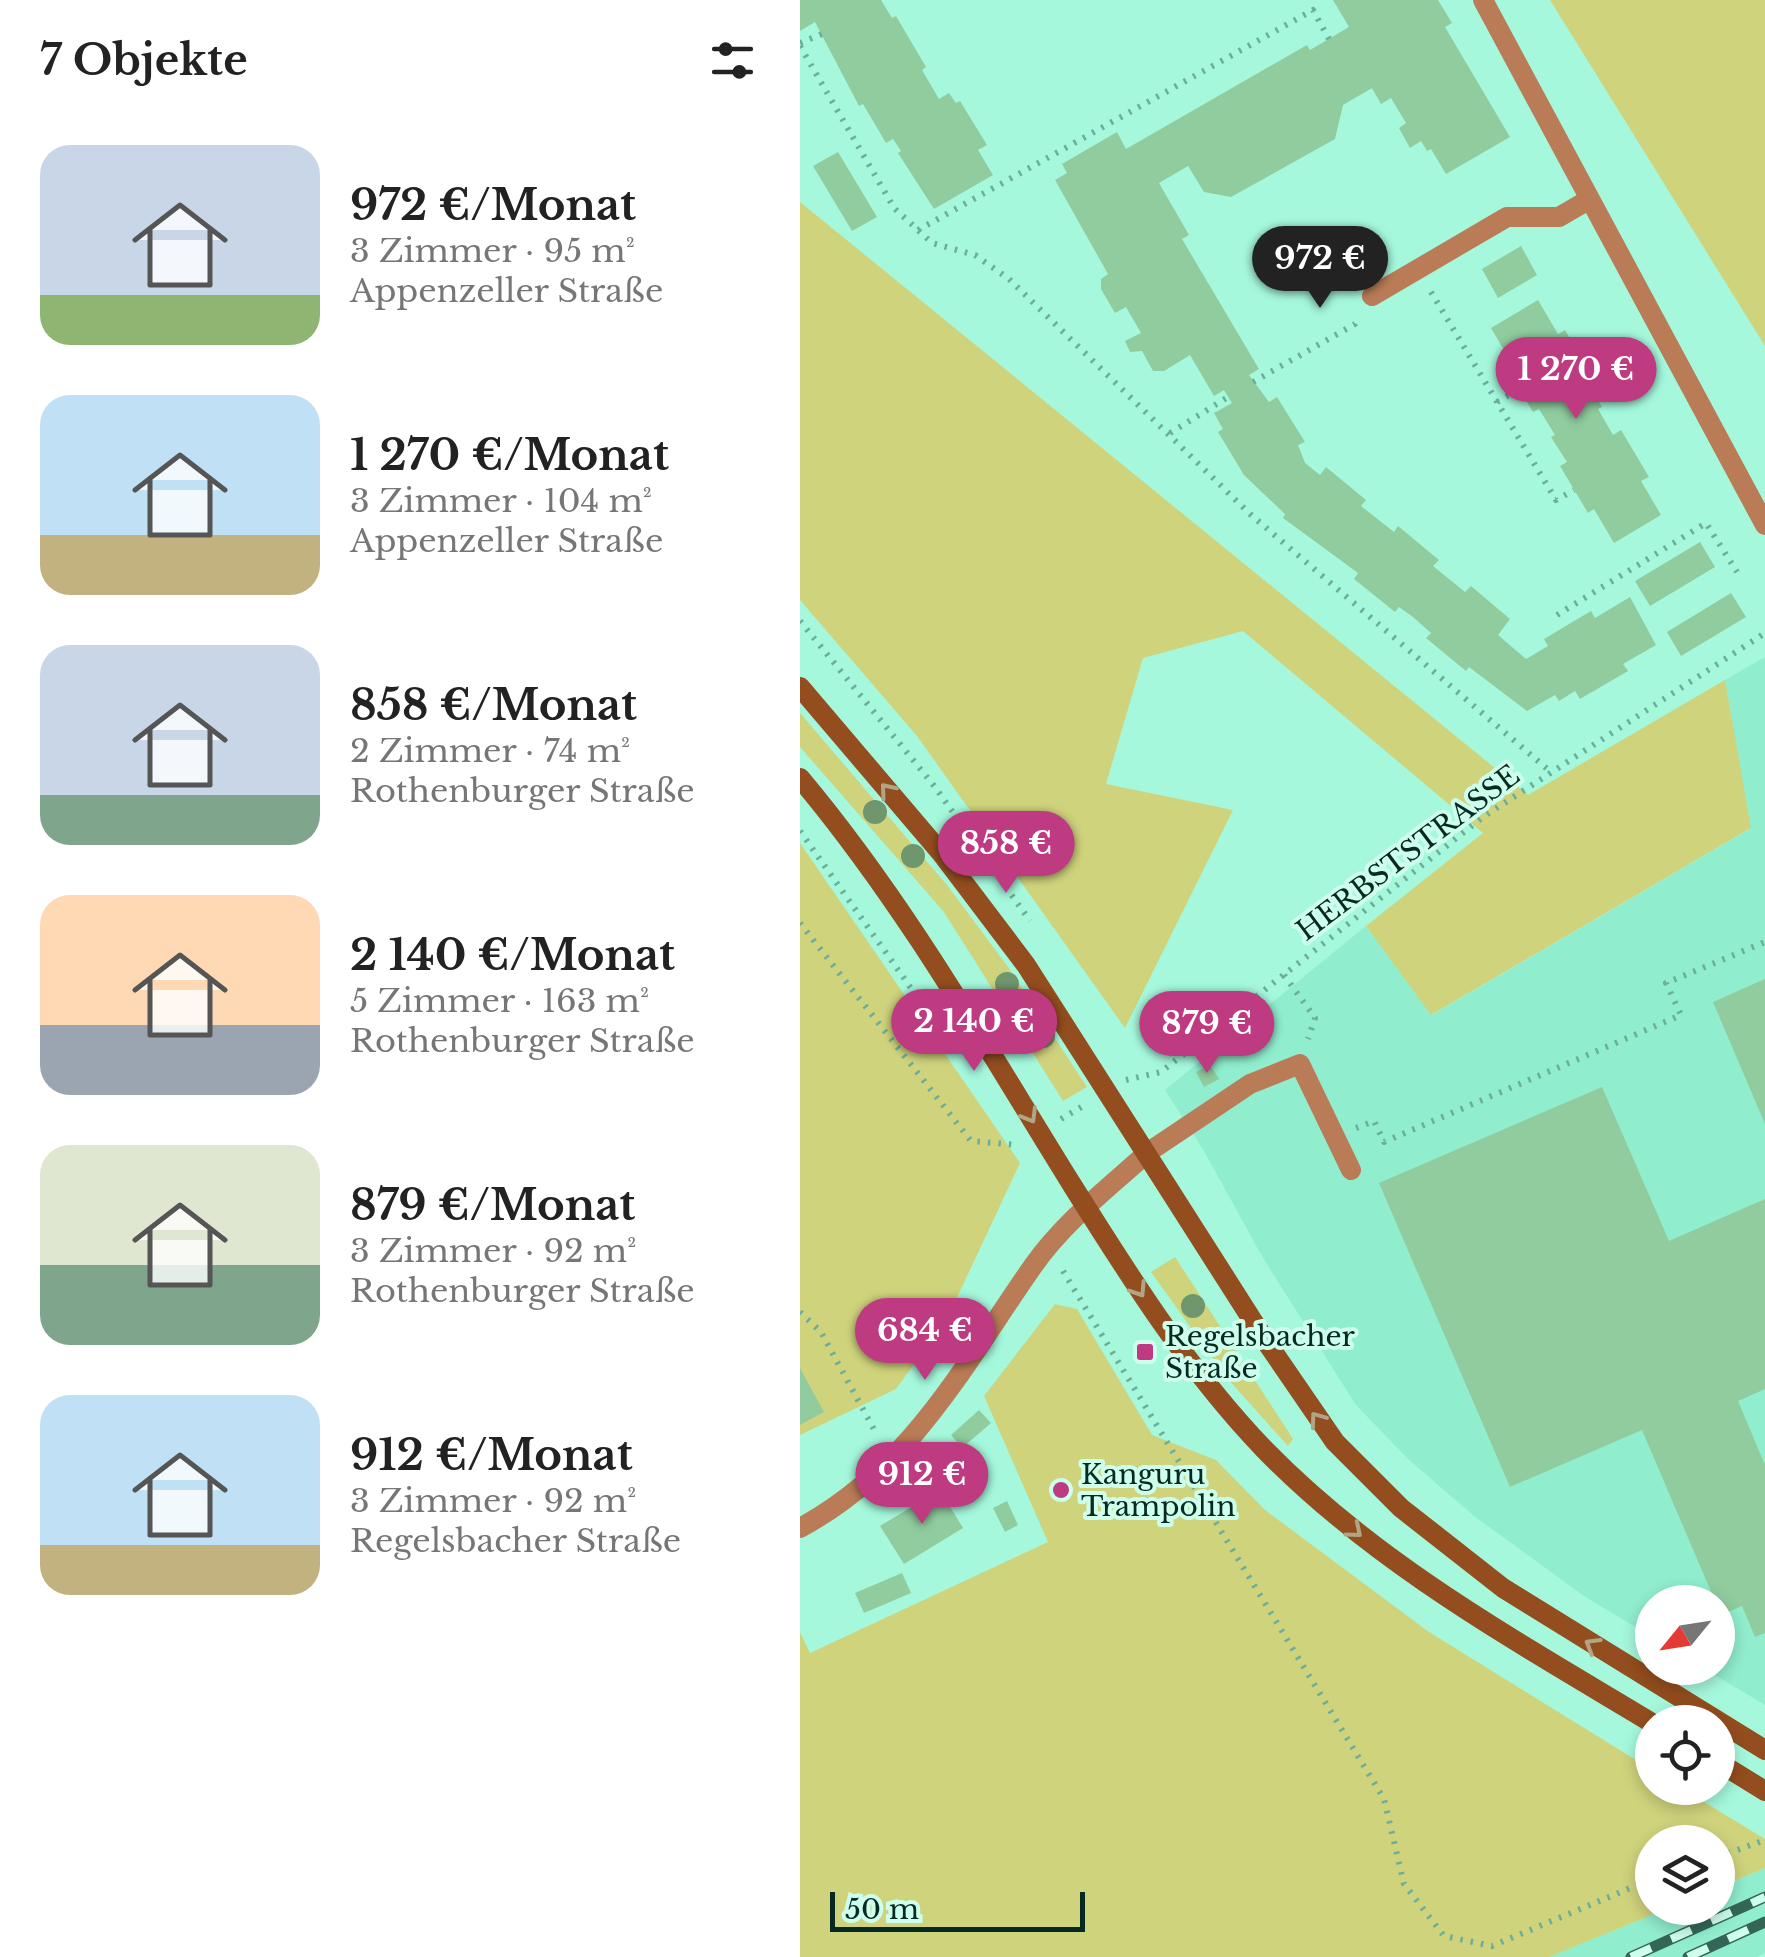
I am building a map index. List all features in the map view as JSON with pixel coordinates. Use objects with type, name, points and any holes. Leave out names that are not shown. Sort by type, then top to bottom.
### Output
[{"type":"main road","points":[[800,687],[970,890],[1055,1007],[1310,1409],[1380,1489],[1503,1588],[1765,1750]]},
{"type":"main road","points":[[800,778],[888,893],[1086,1208],[1186,1357],[1240,1422],[1300,1483],[1365,1540],[1426,1584],[1635,1713]]},
{"type":"main road","points":[[1735,1772],[1765,1790]]},
{"type":"street","points":[[1483,0],[1765,524]]},
{"type":"street","points":[[1372,296],[1507,217],[1560,216],[1590,199]]},
{"type":"street","points":[[800,1528],[892,1462],[964,1373],[1049,1247],[1086,1208],[1148,1153],[1250,1084],[1300,1064],[1351,1170]]},
{"type":"path","points":[[918,230],[1313,10],[1330,39]]},
{"type":"path","points":[[822,34],[800,45],[894,208],[932,243],[975,254],[1009,279],[1250,514],[1552,773]]},
{"type":"path","points":[[1418,270],[1556,500],[1574,490]]},
{"type":"path","points":[[1254,382],[1355,324],[1372,296]]},
{"type":"path","points":[[1497,402],[1518,389]]},
{"type":"path","points":[[1170,434],[1228,398]]},
{"type":"path","points":[[1557,615],[1706,523],[1737,572]]},
{"type":"path","name":"HERBSTSTRASSE","points":[[1022,1146],[1133,1076],[1161,1072],[1483,817],[1765,633]]},
{"type":"path","points":[[800,831],[955,1051]]},
{"type":"path","points":[[800,922],[971,1141],[1022,1146]]},
{"type":"path","points":[[1336,1135],[1374,1121],[1384,1142],[1681,1016],[1666,983],[1765,942]]},
{"type":"path","points":[[1284,975],[1315,1018],[1300,1064]]},
{"type":"path","points":[[1011,1130],[1022,1146]]},
{"type":"path","points":[[1049,1247],[1384,1798],[1404,1884],[1444,1936],[1492,1946],[1635,1886]]},
{"type":"path","points":[[800,1312],[821,1332],[892,1462]]},
{"type":"path","points":[[1735,1850],[1765,1840]]},
{"type":"shaded area","points":[[1550,0],[1765,0],[1765,346]]},
{"type":"shaded area","points":[[800,202],[1528,795],[1725,680],[1751,828],[1431,1015],[1366,926],[1483,833],[1243,631],[1143,658],[1106,784],[1233,810],[1125,1028],[917,736],[800,600]]},
{"type":"shaded area","points":[[1765,657],[1765,1705],[1731,1685],[1735,1685],[1735,1585],[1635,1585],[1635,1627],[1584,1596],[1474,1516],[1407,1458],[1356,1405],[1263,1258],[1165,1090],[1366,926],[1432,1015],[1750,829],[1725,680]]},
{"type":"shaded area","points":[[800,713],[947,885],[1008,967],[1087,1087],[1063,1101],[944,912],[800,747]]},
{"type":"shaded area","points":[[800,843],[1020,1163],[947,1319],[896,1389],[800,1435]]},
{"type":"shaded area","points":[[1175,1257],[1293,1439],[1288,1446],[1227,1378],[1151,1272]]},
{"type":"shaded area","points":[[1055,1304],[1077,1309],[1152,1435],[1216,1460],[1265,1510],[1429,1632],[1635,1759],[1635,1805],[1709,1805],[1765,1839],[1765,1868],[1735,1881],[1735,1825],[1635,1825],[1635,1922],[1549,1957],[800,1957],[800,1632],[810,1653],[1048,1542],[984,1396]]},
{"type":"shaded area","points":[[1765,1868],[1765,1953],[1757,1957],[1549,1957],[1635,1922],[1635,1925],[1735,1925],[1735,1881]]},
{"type":"building","points":[[800,0],[881,0],[892,18],[896,16],[926,67],[922,70],[939,99],[949,93],[956,103],[960,101],[987,145],[978,150],[993,175],[934,209],[893,139],[886,143],[863,104],[859,106],[815,22],[800,31]]},
{"type":"building","points":[[1333,0],[1438,0],[1452,23],[1445,27],[1510,137],[1446,174],[1431,149],[1427,151],[1421,141],[1410,148],[1399,128],[1406,123],[1391,98],[1381,104],[1372,88],[1343,105],[1335,139],[1231,197],[1204,192],[1188,166],[1159,183],[1189,235],[1182,239],[1259,369],[1249,375],[1269,402],[1277,397],[1305,442],[1298,445],[1305,463],[1320,475],[1326,467],[1366,500],[1361,506],[1394,532],[1398,526],[1439,560],[1433,566],[1465,592],[1471,586],[1510,619],[1498,635],[1526,659],[1548,646],[1544,639],[1591,611],[1595,618],[1630,597],[1656,645],[1623,664],[1628,671],[1580,699],[1575,691],[1559,701],[1555,695],[1527,711],[1469,667],[1466,671],[1426,638],[1431,633],[1413,617],[1399,607],[1395,612],[1354,579],[1358,573],[1283,518],[1285,514],[1244,475],[1218,432],[1223,429],[1214,413],[1232,403],[1224,390],[1214,396],[1190,355],[1164,371],[1153,371],[1142,351],[1130,352],[1125,341],[1141,333],[1126,307],[1115,313],[1101,289],[1101,279],[1108,274],[1055,180],[1067,173],[1062,164],[1117,132],[1126,149],[1307,45],[1310,50],[1349,27]]},
{"type":"building","points":[[838,152],[877,217],[852,231],[813,166]]},
{"type":"building","points":[[1521,246],[1537,275],[1498,298],[1482,269]]},
{"type":"building","points":[[1538,300],[1558,334],[1565,330],[1592,377],[1586,381],[1602,407],[1598,409],[1613,435],[1621,430],[1649,477],[1641,481],[1661,515],[1614,543],[1594,509],[1588,513],[1560,466],[1567,462],[1551,437],[1555,435],[1539,409],[1533,412],[1519,389],[1505,365],[1511,362],[1491,328]]},
{"type":"building","points":[[1700,542],[1715,567],[1650,606],[1635,581]]},
{"type":"building","points":[[1731,593],[1746,617],[1681,656],[1667,632]]},
{"type":"building","points":[[1765,979],[1765,1124],[1713,1002]]},
{"type":"building","points":[[1210,1065],[1219,1079],[1204,1087],[1196,1072]]},
{"type":"building","points":[[1602,1087],[1669,1241],[1765,1199],[1765,1389],[1738,1401],[1765,1465],[1765,1633],[1755,1637],[1742,1606],[1735,1609],[1735,1585],[1708,1585],[1642,1430],[1510,1487],[1379,1183]]},
{"type":"building","points":[[800,1368],[824,1412],[800,1425]]},
{"type":"building","points":[[979,1410],[991,1423],[962,1448],[951,1435]]},
{"type":"building","points":[[940,1490],[963,1528],[904,1564],[880,1526]]},
{"type":"building","points":[[1007,1501],[1018,1525],[1005,1532],[993,1508]]},
{"type":"building","points":[[902,1573],[911,1593],[864,1613],[855,1593]]},
{"type":"railway","points":[[1631,1957],[1765,1897]]},
{"type":"railway","points":[[1688,1957],[1765,1922]]},
{"type":"place","name":"Regelsbacher Straße","points":[[1145,1352]]},
{"type":"place","name":"Kanguru Trampolin","points":[[1061,1490]]}]
